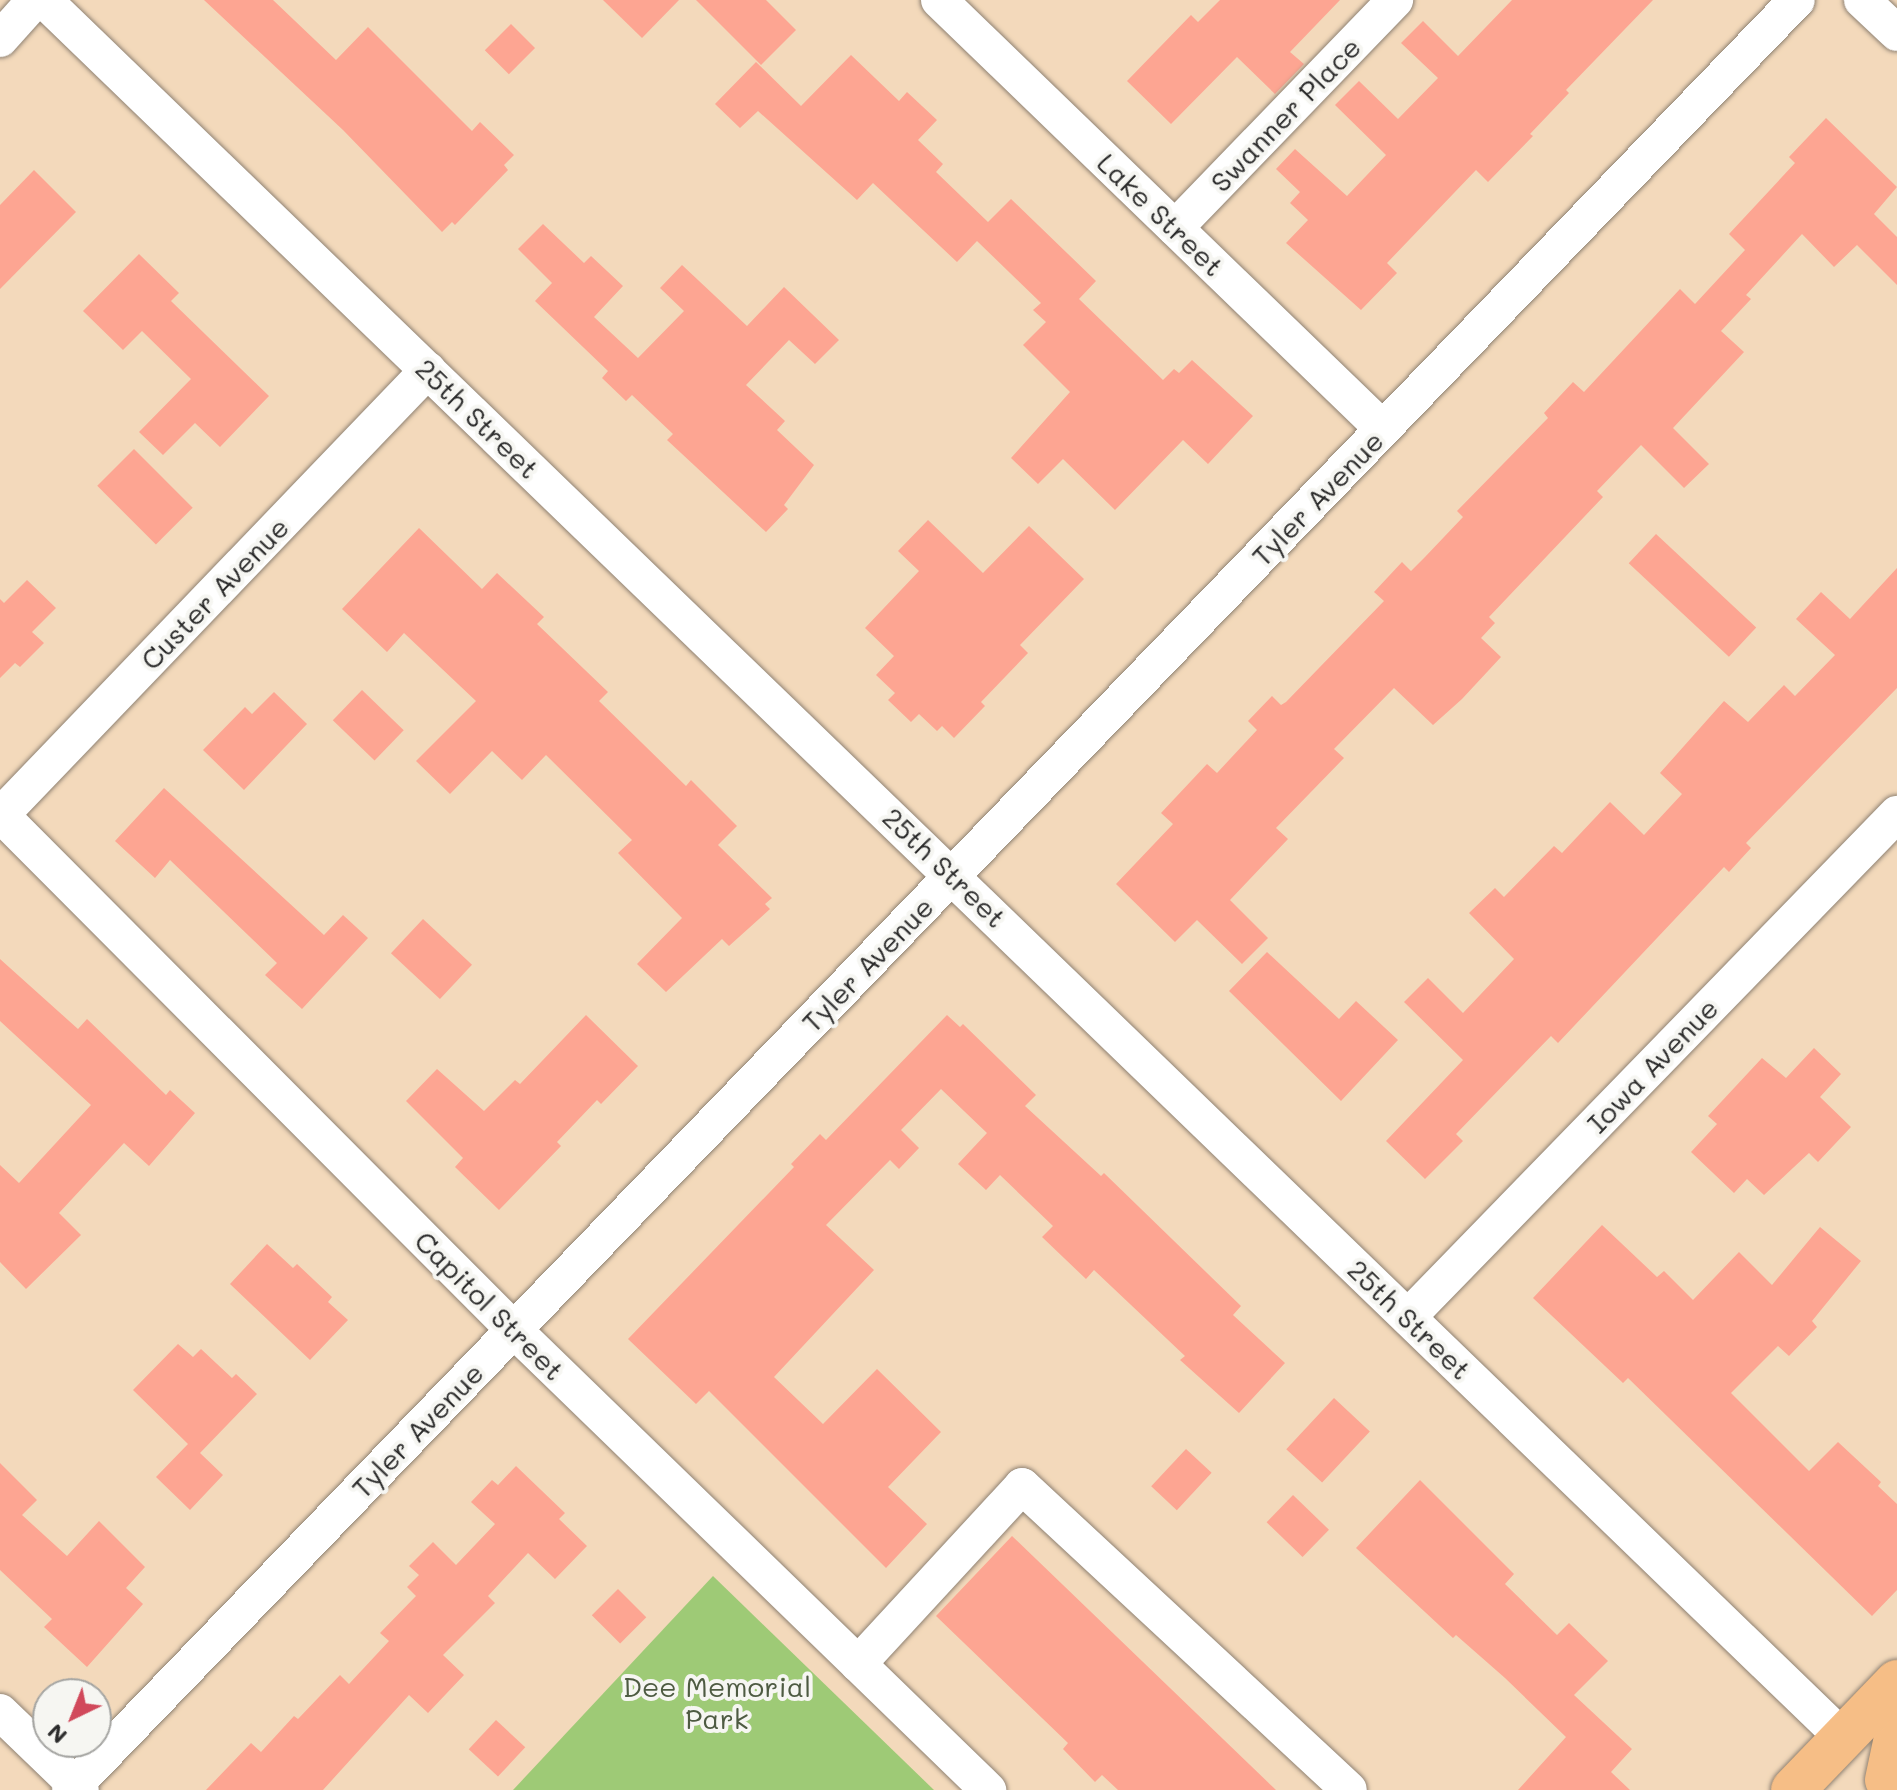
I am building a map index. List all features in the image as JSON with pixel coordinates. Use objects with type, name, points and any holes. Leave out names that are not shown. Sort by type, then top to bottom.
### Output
[{"type":"main road","points":[[1793,1790],[1897,1682]]},
{"type":"main road","points":[[1890,1782],[1897,1733]]},
{"type":"main road","points":[[1833,1790],[1843,1738]]},
{"type":"street","points":[[0,39],[35,0]]},
{"type":"street","name":"25th Street","points":[[44,0],[1843,1738]]},
{"type":"street","name":"Lake Street","points":[[939,0],[1383,429]]},
{"type":"street","name":"Swanner Place","points":[[1175,228],[1395,0]]},
{"type":"street","name":"Tyler Avenue","points":[[75,1788],[1797,0]]},
{"type":"street","points":[[1862,0],[1897,33]]},
{"type":"street","name":"Custer Avenue","points":[[0,815],[428,370]]},
{"type":"street","name":"Iowa Avenue","points":[[1408,1317],[1897,814]]},
{"type":"street","name":"Capitol Street","points":[[0,815],[514,1330],[988,1790]]},
{"type":"street","points":[[858,1664],[1022,1486],[1349,1790]]},
{"type":"street","points":[[0,1712],[75,1788]]},
{"type":"green space","name":"Dee Memorial Park","points":[[713,1576],[934,1790],[513,1790]]},
{"type":"building","points":[[204,0],[273,0],[336,60],[368,27],[472,131],[480,122],[514,155],[504,165],[508,170],[455,225],[452,222],[442,232],[343,130]]},
{"type":"building","points":[[603,0],[679,0],[642,38]]},
{"type":"building","points":[[696,0],[766,0],[796,30],[761,65]]},
{"type":"building","points":[[1220,0],[1340,0],[1290,52],[1304,64],[1275,94],[1237,57],[1171,124],[1127,81],[1191,15],[1198,22]]},
{"type":"building","points":[[1512,0],[1653,0],[1566,90],[1569,93],[1530,134],[1533,136],[1488,182],[1476,170],[1387,263],[1397,273],[1361,310],[1286,243],[1308,220],[1290,203],[1300,192],[1276,169],[1295,149],[1347,196],[1386,155],[1335,105],[1359,81],[1398,119],[1438,78],[1401,43],[1423,21],[1458,56]]},
{"type":"building","points":[[511,24],[535,48],[509,74],[485,50]]},
{"type":"building","points":[[851,55],[899,101],[907,92],[937,120],[918,140],[943,164],[936,172],[988,222],[1011,199],[1096,281],[1079,299],[1163,380],[1174,369],[1179,373],[1192,360],[1253,416],[1208,464],[1183,440],[1115,510],[1063,459],[1038,484],[1011,458],[1070,392],[1023,345],[1046,322],[1033,310],[1041,303],[977,241],[957,262],[873,183],[857,200],[758,111],[740,128],[715,104],[756,62],[801,106]]},
{"type":"building","points":[[1826,118],[1897,187],[1874,214],[1897,237],[1897,285],[1857,245],[1834,267],[1802,234],[1746,295],[1751,299],[1721,331],[1744,352],[1673,428],[1709,464],[1684,488],[1641,445],[1597,491],[1603,497],[1489,617],[1495,623],[1481,638],[1501,657],[1462,699],[1433,725],[1394,688],[1334,749],[1344,758],[1276,828],[1288,839],[1230,900],[1268,938],[1242,964],[1197,920],[1175,942],[1116,884],[1173,824],[1161,813],[1207,764],[1217,773],[1257,730],[1248,721],[1272,696],[1281,705],[1286,702],[1384,601],[1374,592],[1402,562],[1411,571],[1463,517],[1457,511],[1548,418],[1544,413],[1573,382],[1584,392],[1680,289],[1695,304],[1745,250],[1729,234],[1795,163],[1789,157]]},
{"type":"building","points":[[34,170],[76,212],[0,289],[0,205]]},
{"type":"building","points":[[543,224],[584,263],[591,256],[623,286],[594,317],[638,358],[684,311],[660,288],[682,265],[747,326],[784,287],[839,340],[815,364],[789,340],[746,385],[785,421],[777,430],[814,465],[784,505],[788,509],[766,532],[667,440],[673,434],[632,395],[626,401],[602,378],[608,371],[535,301],[552,283],[518,249]]},
{"type":"building","points":[[139,254],[179,293],[171,301],[269,396],[220,447],[195,423],[163,455],[139,432],[191,379],[142,331],[123,350],[83,311]]},
{"type":"building","points":[[134,449],[193,508],[156,544],[97,486]]},
{"type":"building","points":[[928,520],[983,573],[1029,526],[1084,579],[1020,645],[1028,653],[981,702],[985,706],[954,738],[942,726],[937,731],[919,714],[911,722],[888,700],[895,693],[876,675],[894,656],[865,628],[919,571],[898,551]]},
{"type":"building","points":[[419,528],[482,589],[497,573],[544,617],[537,624],[608,692],[599,701],[686,786],[691,780],[737,826],[718,845],[772,898],[765,904],[770,909],[729,946],[722,939],[666,992],[637,964],[682,918],[618,853],[632,840],[546,755],[522,780],[492,751],[450,794],[416,761],[476,701],[404,633],[387,652],[342,609]]},
{"type":"building","points":[[1656,534],[1756,627],[1729,657],[1629,563]]},
{"type":"building","points":[[1897,568],[1897,688],[1746,843],[1751,848],[1729,872],[1724,867],[1558,1043],[1551,1036],[1456,1134],[1463,1141],[1425,1179],[1386,1141],[1463,1060],[1404,1002],[1428,978],[1463,1013],[1514,959],[1469,913],[1495,888],[1504,897],[1554,846],[1562,853],[1610,802],[1644,835],[1682,794],[1660,773],[1724,701],[1748,722],[1784,685],[1795,696],[1835,655],[1796,619],[1821,592],[1850,619]]},
{"type":"building","points":[[27,580],[56,608],[32,632],[44,643],[20,667],[15,663],[0,678],[0,599],[4,603]]},
{"type":"building","points":[[362,690],[404,730],[375,761],[333,720]]},
{"type":"building","points":[[274,692],[307,724],[244,790],[203,750],[245,707],[252,714]]},
{"type":"building","points":[[164,788],[324,935],[343,915],[368,938],[302,1009],[265,975],[277,963],[170,860],[155,878],[115,841]]},
{"type":"building","points":[[423,919],[472,965],[440,999],[391,953]]},
{"type":"building","points":[[1267,952],[1339,1019],[1356,1001],[1398,1040],[1341,1101],[1229,991]]},
{"type":"building","points":[[0,959],[78,1029],[87,1019],[166,1095],[170,1090],[195,1113],[149,1166],[124,1143],[59,1213],[81,1235],[26,1289],[0,1262],[0,1165],[19,1183],[91,1105],[0,1021]]},
{"type":"building","points":[[586,1015],[638,1066],[601,1104],[597,1100],[557,1142],[561,1146],[499,1210],[455,1167],[463,1158],[406,1101],[437,1069],[484,1111],[515,1080],[520,1084]]},
{"type":"building","points":[[947,1015],[960,1027],[963,1024],[1036,1095],[1025,1106],[1101,1176],[1104,1173],[1241,1306],[1233,1315],[1285,1363],[1239,1413],[1180,1360],[1185,1356],[1094,1270],[1086,1279],[1042,1237],[1053,1226],[1000,1175],[986,1190],[958,1164],[987,1133],[941,1089],[901,1130],[919,1148],[899,1169],[890,1160],[826,1225],[874,1270],[774,1377],[823,1424],[877,1369],[941,1432],[888,1487],[927,1524],[886,1568],[709,1391],[696,1404],[628,1339],[794,1167],[791,1164],[820,1134],[826,1140]]},
{"type":"building","points":[[1814,1048],[1841,1074],[1820,1097],[1851,1127],[1818,1162],[1809,1153],[1764,1195],[1747,1179],[1734,1193],[1691,1152],[1717,1124],[1708,1116],[1762,1058],[1786,1078]]},
{"type":"building","points":[[1602,1225],[1657,1277],[1664,1271],[1693,1300],[1739,1252],[1772,1285],[1820,1227],[1861,1261],[1812,1321],[1817,1327],[1789,1356],[1778,1346],[1731,1393],[1809,1471],[1838,1442],[1881,1482],[1878,1486],[1897,1504],[1897,1590],[1872,1616],[1628,1378],[1623,1383],[1533,1298]]},
{"type":"building","points":[[267,1244],[293,1268],[297,1264],[332,1297],[328,1302],[348,1320],[310,1360],[230,1284]]},
{"type":"building","points":[[178,1344],[193,1357],[201,1349],[232,1378],[236,1374],[257,1394],[200,1453],[223,1475],[190,1510],[156,1477],[188,1444],[133,1390]]},
{"type":"building","points":[[1334,1398],[1370,1431],[1322,1483],[1286,1449]]},
{"type":"building","points":[[1186,1449],[1212,1473],[1177,1510],[1151,1486]]},
{"type":"building","points":[[0,1463],[37,1500],[22,1515],[67,1556],[99,1521],[145,1567],[126,1588],[143,1604],[87,1667],[44,1627],[52,1619],[0,1570]]},
{"type":"building","points":[[516,1466],[565,1513],[559,1519],[587,1546],[555,1579],[528,1553],[488,1596],[495,1603],[443,1655],[464,1675],[428,1713],[409,1695],[323,1790],[206,1790],[251,1743],[261,1752],[294,1716],[298,1719],[340,1675],[349,1684],[389,1641],[380,1633],[416,1596],[407,1587],[419,1575],[409,1566],[433,1542],[456,1565],[495,1524],[471,1502],[492,1480],[498,1485]]},
{"type":"building","points":[[1420,1480],[1514,1574],[1505,1584],[1557,1635],[1569,1623],[1608,1661],[1574,1695],[1632,1749],[1611,1772],[1630,1790],[1518,1790],[1566,1737],[1505,1678],[1456,1635],[1453,1638],[1356,1548]]},
{"type":"building","points":[[1293,1495],[1329,1530],[1303,1557],[1267,1522]]},
{"type":"building","points":[[1012,1536],[1276,1790],[1118,1790],[1102,1775],[1095,1782],[1063,1749],[1068,1743],[936,1616]]},
{"type":"building","points":[[618,1589],[646,1617],[620,1643],[592,1615]]},
{"type":"building","points":[[496,1720],[525,1747],[498,1777],[469,1749]]}]
